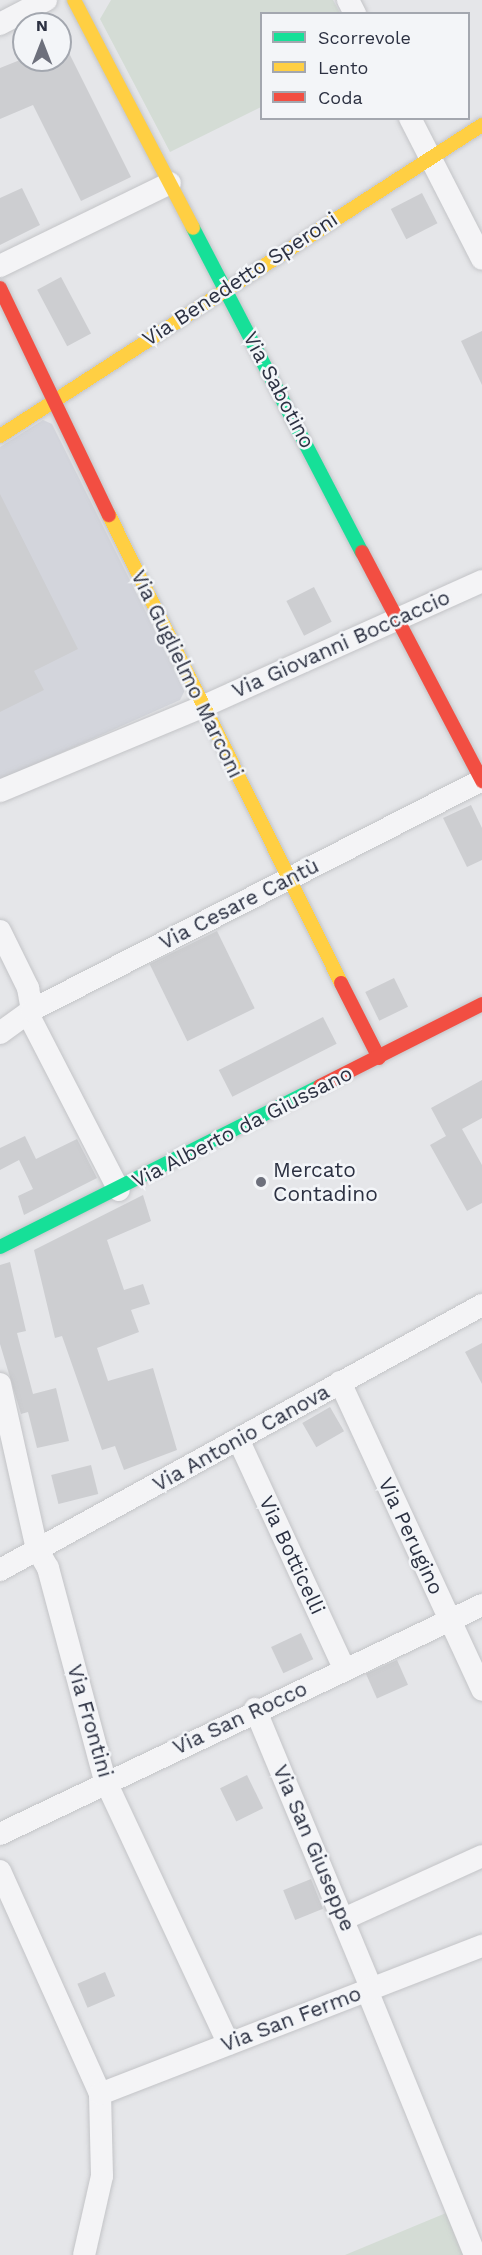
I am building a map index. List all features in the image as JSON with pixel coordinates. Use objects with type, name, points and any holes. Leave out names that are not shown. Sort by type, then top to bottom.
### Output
[{"type":"street","points":[[0,24],[46,0]]},
{"type":"street","name":"Via Sabotino","points":[[74,0],[224,288],[400,617],[482,781]]},
{"type":"street","points":[[411,120],[482,259]]},
{"type":"street","name":"Via Benedetto Speroni","points":[[0,436],[224,288],[429,156],[482,125]]},
{"type":"street","points":[[0,266],[170,183]]},
{"type":"street","name":"Via Guglielmo Marconi","points":[[0,288],[202,707],[379,1058]]},
{"type":"street","name":"Via Giovanni Boccaccio","points":[[0,791],[202,707],[482,581]]},
{"type":"street","name":"Via Cesare Cantù","points":[[0,1033],[30,1012],[482,781]]},
{"type":"street","points":[[0,931],[28,988],[30,1012],[119,1190]]},
{"type":"street","name":"Via Alberto da Giussano","points":[[0,1247],[119,1190],[482,1004]]},
{"type":"street","name":"Via Antonio Canova","points":[[0,1570],[239,1441],[340,1382],[482,1305]]},
{"type":"street","name":"Via Perugino","points":[[340,1382],[482,1690]]},
{"type":"street","name":"Via Frontini","points":[[0,1384],[37,1549],[48,1568],[105,1780],[228,2043]]},
{"type":"street","name":"Via Botticelli","points":[[239,1441],[345,1670]]},
{"type":"street","name":"Via San Rocco","points":[[0,1834],[105,1780],[482,1605]]},
{"type":"street","name":"Via San Giuseppe","points":[[255,1709],[346,1918],[369,1988],[475,2255]]},
{"type":"street","points":[[346,1918],[482,1856]]},
{"type":"street","points":[[0,1871],[100,2094],[102,2175],[84,2255]]},
{"type":"street","name":"Via San Fermo","points":[[100,2094],[482,1946]]},
{"type":"shaded area","points":[[111,0],[333,0],[339,12],[260,12],[260,107],[170,152],[100,19]]},
{"type":"shaded area","points":[[43,420],[52,424],[185,690],[180,700],[0,780],[0,447]]},
{"type":"shaded area","points":[[446,2213],[463,2255],[345,2255]]},
{"type":"building","points":[[72,59],[131,177],[81,201],[33,105],[0,119],[0,68],[12,63],[12,72],[72,72]]},
{"type":"building","points":[[22,188],[40,225],[0,245],[0,198]]},
{"type":"building","points":[[422,193],[437,223],[406,239],[391,209]]},
{"type":"building","points":[[61,277],[91,334],[67,346],[37,290]]},
{"type":"building","points":[[482,331],[482,385],[461,341]]},
{"type":"building","points":[[0,494],[78,649],[34,671],[44,690],[0,712]]},
{"type":"building","points":[[314,587],[332,622],[304,636],[286,601]]},
{"type":"building","points":[[471,805],[482,828],[482,860],[467,867],[443,818]]},
{"type":"building","points":[[217,931],[255,1008],[187,1041],[150,964]]},
{"type":"building","points":[[394,978],[408,1007],[379,1021],[365,992]]},
{"type":"building","points":[[323,1017],[337,1044],[232,1097],[219,1070]]},
{"type":"building","points":[[482,1080],[482,1118],[462,1129],[482,1165],[482,1203],[467,1211],[430,1145],[446,1136],[431,1108]]},
{"type":"building","points":[[25,1136],[36,1159],[77,1139],[97,1178],[24,1215],[18,1196],[33,1189],[19,1160],[0,1170],[0,1148]]},
{"type":"building","points":[[143,1195],[151,1221],[107,1240],[124,1290],[143,1284],[150,1304],[131,1310],[139,1332],[97,1348],[108,1381],[153,1368],[177,1450],[124,1470],[115,1446],[102,1450],[62,1336],[55,1338],[34,1250]]},
{"type":"building","points":[[10,1262],[26,1331],[17,1333],[33,1394],[56,1388],[69,1441],[37,1448],[28,1412],[21,1414],[0,1344],[0,1265]]},
{"type":"building","points":[[482,1343],[482,1384],[465,1352]]},
{"type":"building","points":[[330,1407],[344,1431],[316,1447],[302,1423]]},
{"type":"building","points":[[91,1465],[98,1494],[58,1504],[51,1475]]},
{"type":"building","points":[[301,1633],[313,1659],[283,1673],[271,1647]]},
{"type":"building","points":[[397,1660],[408,1685],[377,1698],[366,1674]]},
{"type":"building","points":[[247,1775],[263,1808],[236,1821],[220,1788]]},
{"type":"building","points":[[311,1879],[323,1909],[295,1920],[283,1890]]},
{"type":"building","points":[[105,1972],[115,1996],[88,2008],[77,1984]]},
{"type":"traffic: fast","points":[[193,228],[362,552]]},
{"type":"traffic: fast","points":[[0,1247],[320,1086]]},
{"type":"traffic: slow","points":[[74,0],[193,228]]},
{"type":"traffic: slow","points":[[0,436],[482,125]]},
{"type":"traffic: slow","points":[[109,515],[341,983]]},
{"type":"traffic: jam","points":[[0,288],[109,515]]},
{"type":"traffic: jam","points":[[362,552],[482,781]]},
{"type":"traffic: jam","points":[[341,983],[379,1058]]},
{"type":"traffic: jam","points":[[320,1086],[482,1004]]},
{"type":"place","name":"Mercato Contadino","points":[[261,1182]]}]
